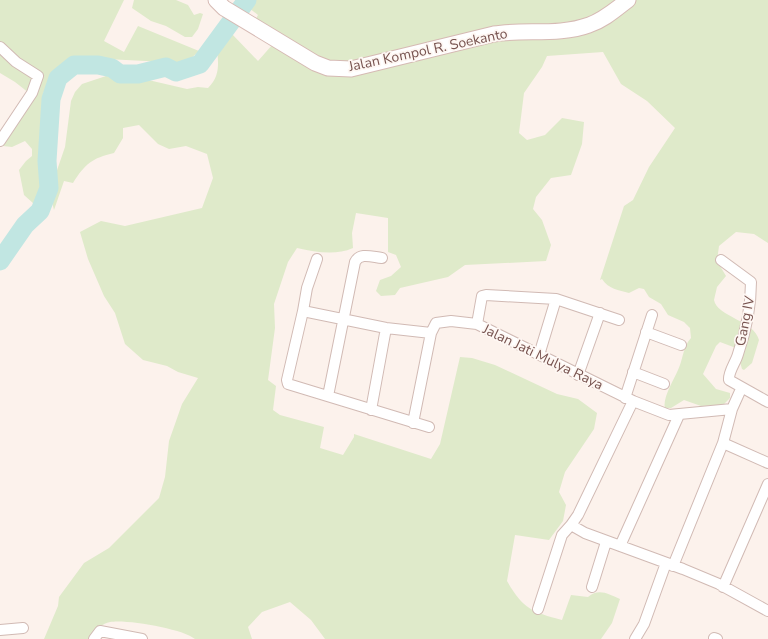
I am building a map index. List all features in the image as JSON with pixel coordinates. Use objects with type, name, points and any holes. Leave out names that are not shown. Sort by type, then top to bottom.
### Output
[{"type":"main road","name":"Jalan Kompol R. Soekanto","points":[[220,4],[261,31],[316,63],[328,68],[351,69],[494,34],[577,28],[591,24],[608,15],[628,0]]},
{"type":"street","points":[[0,47],[16,62],[38,76],[32,93],[0,141]]},
{"type":"street","points":[[328,396],[357,259],[362,256],[382,258]]},
{"type":"street","points":[[318,259],[308,288],[287,380],[288,384],[429,428]]},
{"type":"street","name":"Gang IV","points":[[721,260],[751,282],[744,333],[728,379],[741,389]]},
{"type":"street","points":[[477,324],[482,296],[499,295],[556,299],[619,320]]},
{"type":"street","points":[[539,355],[556,299]]},
{"type":"street","points":[[303,311],[386,328],[431,333],[413,423]]},
{"type":"street","points":[[578,375],[600,313]]},
{"type":"street","points":[[538,609],[562,535],[578,515],[629,400],[633,372],[652,315]]},
{"type":"street","name":"Jalan Jati Mulya Raya","points":[[431,333],[436,323],[443,321],[477,324],[629,400],[655,411],[679,415],[732,409]]},
{"type":"street","points":[[371,410],[386,328]]},
{"type":"street","points":[[646,332],[681,345]]},
{"type":"street","points":[[633,372],[664,384]]},
{"type":"street","points":[[636,639],[644,624],[723,443],[732,409],[741,389],[767,399]]},
{"type":"street","points":[[620,546],[679,415]]},
{"type":"street","points":[[723,443],[768,463]]},
{"type":"street","points":[[723,587],[768,484]]},
{"type":"street","points":[[571,525],[581,532],[669,564],[723,587],[768,611]]},
{"type":"street","points":[[592,587],[606,542]]},
{"type":"street","points":[[0,630],[23,628]]},
{"type":"street","points":[[97,635],[142,639]]},
{"type":"green space","points":[[0,0],[124,0],[104,41],[124,52],[138,26],[199,51],[186,63],[106,59],[66,63],[43,93],[41,129],[44,158],[42,181],[34,204],[24,195],[19,170],[32,156],[32,149],[25,141],[12,147],[3,146],[30,104],[29,93],[0,73]]},
{"type":"green space","points":[[134,0],[176,0],[188,5],[194,15],[200,13],[203,14],[198,29],[192,37],[185,37],[166,26],[151,21],[132,8]]},
{"type":"green space","points":[[239,0],[768,0],[768,243],[754,234],[736,232],[719,246],[717,261],[726,276],[717,287],[714,300],[722,311],[743,323],[756,333],[759,340],[752,363],[744,370],[742,369],[736,348],[720,342],[716,346],[703,374],[716,389],[730,393],[730,398],[723,405],[701,406],[684,400],[671,408],[665,408],[667,394],[680,366],[686,345],[691,338],[690,328],[684,322],[668,315],[661,304],[649,297],[644,289],[639,288],[629,293],[614,289],[607,285],[602,279],[600,280],[624,206],[633,200],[649,167],[675,128],[647,101],[621,84],[603,52],[547,56],[542,67],[524,93],[519,133],[527,140],[545,135],[562,118],[584,122],[582,144],[571,175],[551,178],[536,197],[533,209],[542,220],[551,245],[546,261],[465,265],[448,277],[400,288],[395,295],[381,296],[376,291],[380,280],[391,276],[401,267],[396,255],[388,252],[388,218],[356,213],[352,233],[353,248],[332,253],[297,248],[288,262],[274,304],[275,328],[268,380],[276,386],[273,410],[280,415],[324,427],[320,448],[343,455],[354,437],[354,434],[431,459],[440,444],[460,357],[472,358],[495,365],[557,394],[578,399],[597,413],[594,429],[565,472],[559,492],[566,505],[563,521],[549,540],[515,535],[507,581],[518,598],[529,608],[536,612],[562,620],[571,595],[588,597],[592,594],[600,592],[620,599],[612,623],[601,639],[325,639],[311,620],[290,602],[262,612],[248,627],[252,639],[195,639],[189,635],[167,628],[141,623],[118,621],[110,622],[101,626],[89,639],[44,639],[58,606],[59,597],[84,563],[109,548],[159,498],[165,477],[169,441],[182,404],[198,378],[178,372],[167,366],[143,360],[125,344],[115,313],[104,296],[88,259],[80,232],[101,221],[125,226],[202,208],[213,178],[207,154],[186,146],[169,149],[158,144],[139,125],[123,128],[123,138],[114,153],[100,157],[85,166],[73,183],[64,181],[54,210],[51,198],[54,179],[65,147],[71,101],[75,92],[82,84],[106,76],[144,79],[187,89],[198,87],[208,88],[217,73],[217,46],[231,33],[258,61],[273,44],[253,24],[258,15]]},
{"type":"waterway","points":[[0,261],[25,225],[40,211],[49,188],[47,161],[51,99],[58,78],[74,65],[98,65],[112,68],[120,74],[138,74],[166,67],[176,72],[200,64],[247,0]]}]
